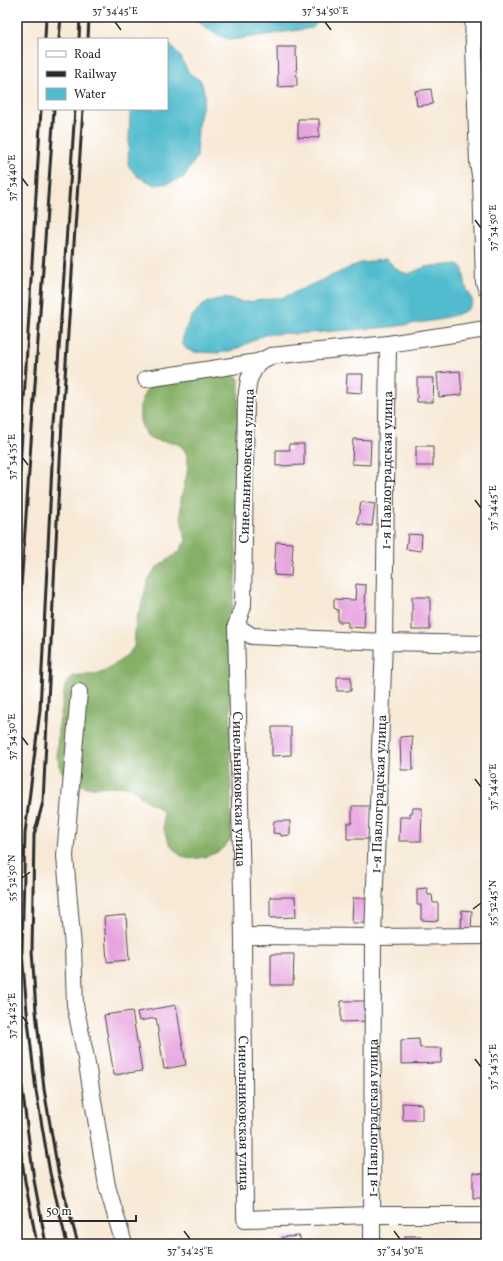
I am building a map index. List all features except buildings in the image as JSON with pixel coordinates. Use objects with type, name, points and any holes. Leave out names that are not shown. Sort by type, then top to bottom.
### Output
[{"type":"street","points":[[473,17],[478,162],[481,182],[484,282],[486,288]]},
{"type":"street","points":[[146,379],[258,362],[271,356],[388,344],[486,329]]},
{"type":"street","name":"1-я Павлоградская улица","points":[[372,1244],[372,937],[384,642],[388,344]]},
{"type":"street","name":"Синельниковская улица","points":[[258,362],[249,379],[246,399],[243,606],[236,626],[243,936],[245,1219],[372,1215]]},
{"type":"street","points":[[236,626],[252,636],[384,642],[486,644]]},
{"type":"street","points":[[79,692],[65,856],[73,947],[75,1005],[86,1058],[107,1186],[124,1244]]},
{"type":"street","points":[[243,936],[486,936]]},
{"type":"street","points":[[372,1215],[486,1215]]},
{"type":"green space","points":[[228,371],[239,379],[235,586],[230,621],[231,838],[220,851],[204,857],[192,859],[183,857],[168,841],[164,828],[163,811],[141,797],[133,787],[88,787],[68,781],[61,770],[57,757],[58,729],[65,686],[73,676],[101,673],[124,658],[134,647],[136,619],[141,607],[148,580],[156,568],[179,552],[186,540],[183,530],[181,500],[187,473],[188,459],[182,447],[176,443],[155,440],[145,434],[140,420],[140,406],[145,392],[155,383]]},
{"type":"water","points":[[195,17],[317,17],[318,21],[313,28],[231,40],[215,34],[201,24]]},
{"type":"water","points":[[168,42],[179,55],[189,73],[201,81],[205,95],[198,126],[197,157],[183,178],[168,183],[155,185],[137,176],[128,165],[131,110],[168,110]]},
{"type":"water","points":[[386,259],[399,271],[408,274],[425,267],[459,264],[463,270],[466,287],[473,302],[468,309],[461,313],[438,320],[391,327],[264,335],[234,350],[219,353],[194,352],[186,349],[182,343],[186,328],[194,314],[205,304],[212,301],[231,299],[241,302],[248,302],[282,298],[360,263]]},
{"type":"railway","points":[[45,38],[46,17]]},
{"type":"railway","points":[[59,38],[61,17]]},
{"type":"railway","points":[[79,38],[80,17]]},
{"type":"railway","points":[[88,38],[89,17]]},
{"type":"railway","points":[[17,520],[41,110]]},
{"type":"railway","points":[[17,646],[54,110]]},
{"type":"railway","points":[[67,1244],[50,1173],[36,1091],[22,952],[25,833],[40,710],[54,424],[75,110]]},
{"type":"railway","points":[[78,1244],[58,1171],[44,1089],[36,1011],[32,950],[34,835],[43,802],[62,422],[83,110]]},
{"type":"railway","points":[[17,1049],[34,1180],[46,1244]]},
{"type":"railway","points":[[17,1125],[25,1181],[37,1244]]}]
